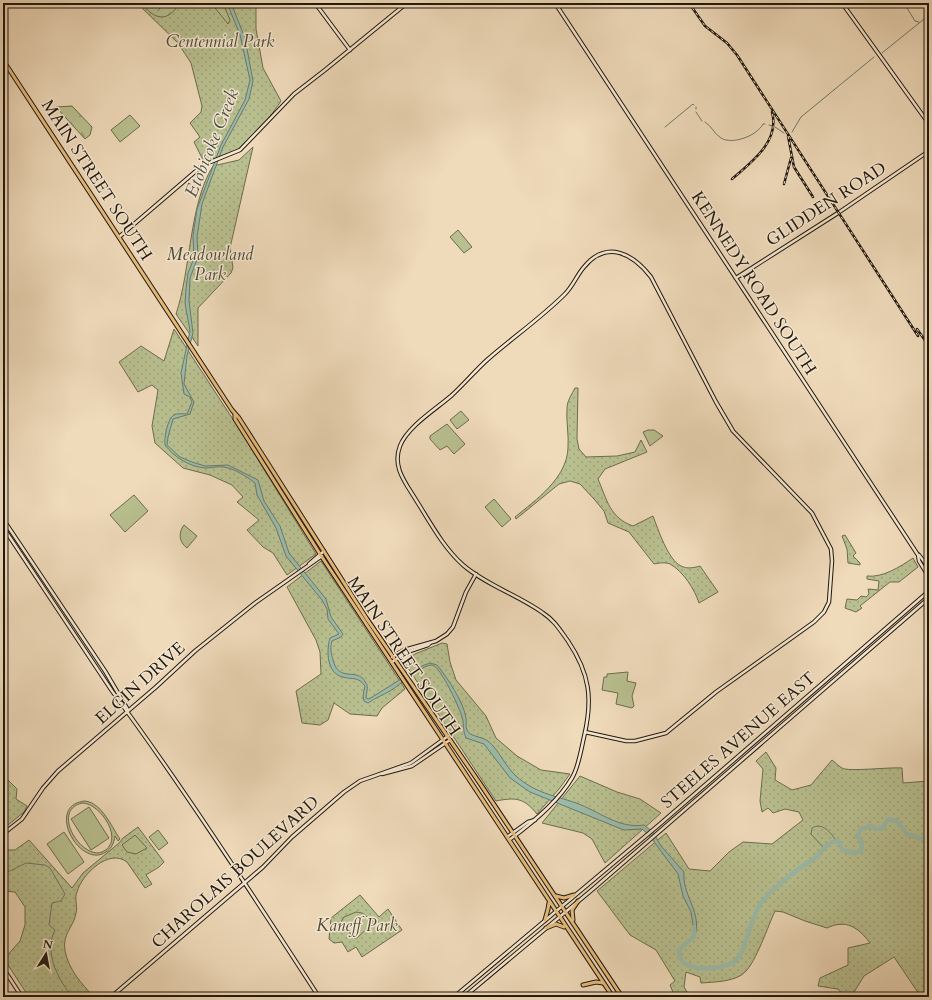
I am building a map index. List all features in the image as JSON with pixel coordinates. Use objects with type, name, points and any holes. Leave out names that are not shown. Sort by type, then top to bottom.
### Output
[{"type":"main road","name":"MAIN STREET SOUTH","points":[[3,60],[239,418],[392,658]]},
{"type":"main road","name":"MAIN STREET SOUTH","points":[[235,414],[235,419],[321,555],[410,684],[446,743],[528,870],[613,997]]},
{"type":"main road","name":"MAIN STREET SOUTH","points":[[410,684],[448,736],[622,997]]},
{"type":"main road","points":[[528,870],[534,865]]},
{"type":"main road","points":[[554,896],[562,898],[574,895]]},
{"type":"main road","points":[[545,920],[548,909],[547,899]]},
{"type":"main road","points":[[575,926],[571,913],[578,902]]},
{"type":"main road","points":[[546,928],[559,924],[569,931]]},
{"type":"main road","points":[[583,985],[596,982],[604,984]]},
{"type":"street","points":[[315,3],[350,50]]},
{"type":"street","points":[[119,237],[194,172],[212,160],[222,158],[240,150],[284,102],[407,3]]},
{"type":"street","name":"KENNEDY ROAD SOUTH","points":[[555,3],[918,555],[919,561],[929,577]]},
{"type":"street","points":[[842,3],[929,124]]},
{"type":"street","name":"GLIDDEN ROAD","points":[[736,278],[838,213],[929,151]]},
{"type":"street","points":[[508,839],[528,822],[535,820],[548,807],[575,772],[590,707],[585,674],[581,663],[560,629],[542,612],[464,566],[449,550],[404,482],[398,468],[397,460],[402,441],[411,430],[461,387],[486,361],[565,294],[585,266],[595,256],[613,252],[630,256],[641,264],[651,277],[716,402],[733,431],[816,519],[832,554],[831,591],[827,608],[814,622],[716,692],[666,732],[636,741],[626,741],[585,732]]},
{"type":"street","points":[[3,519],[105,671],[128,711],[244,882],[319,997]]},
{"type":"street","points":[[3,527],[112,691],[128,711]]},
{"type":"street","name":"ELGIN DRIVE","points":[[3,834],[22,819],[43,788],[58,771],[195,651],[325,552]]},
{"type":"street","points":[[918,555],[929,568]]},
{"type":"street","points":[[394,661],[407,652],[428,646],[430,643],[442,638],[453,627],[466,592],[476,574]]},
{"type":"street","name":"STEELES AVENUE EAST","points":[[454,997],[660,824],[929,591]]},
{"type":"street","name":"STEELES AVENUE EAST","points":[[464,997],[578,902],[643,844],[929,598]]},
{"type":"street","points":[[392,658],[404,650],[427,642],[430,643]]},
{"type":"street","name":"CHAROLAIS BOULEVARD","points":[[111,997],[270,861],[292,836],[344,792],[360,781],[411,763],[448,736]]},
{"type":"street","name":"CHAROLAIS BOULEVARD","points":[[381,774],[412,766],[450,740]]},
{"type":"street","points":[[506,962],[509,951]]},
{"type":"street","points":[[3,968],[22,997]]},
{"type":"street","points":[[468,985],[472,990]]},
{"type":"green space","name":"Centennial Park","points":[[143,3],[256,3],[256,29],[263,68],[281,101],[261,128],[237,151],[226,156],[204,162],[194,142],[200,137],[190,123],[201,112],[202,106],[191,63],[178,43],[141,7]]},
{"type":"green space","points":[[146,3],[179,3],[171,13],[163,17],[149,11],[144,6]]},
{"type":"green space","points":[[211,3],[223,3],[230,20],[228,24]]},
{"type":"green space","points":[[72,106],[92,127],[90,135],[85,139],[56,107]]},
{"type":"green space","points":[[130,115],[140,126],[120,142],[111,130]]},
{"type":"green space","name":"Meadowland Park","points":[[253,147],[230,248],[233,268],[231,273],[198,308],[198,346],[176,314],[185,278],[199,199],[205,181],[213,166],[239,160]]},
{"type":"green space","points":[[458,230],[472,247],[464,253],[450,237]]},
{"type":"green space","points":[[174,329],[236,424],[316,554],[287,575],[273,553],[263,547],[247,530],[259,520],[237,502],[243,497],[232,485],[210,475],[183,468],[155,443],[152,426],[158,390],[152,385],[138,392],[119,362],[141,346],[164,361]]},
{"type":"green space","points":[[575,388],[578,388],[577,439],[579,449],[586,457],[617,456],[635,452],[641,440],[647,452],[605,469],[598,479],[607,501],[614,513],[625,523],[633,526],[653,516],[664,544],[676,563],[686,568],[700,566],[718,592],[699,603],[695,592],[684,576],[675,567],[668,563],[654,564],[629,532],[608,523],[604,511],[580,484],[570,481],[559,484],[516,519],[515,517],[541,496],[556,479],[562,469],[568,448],[567,405]]},
{"type":"green space","points":[[461,411],[469,420],[457,429],[450,420]]},
{"type":"green space","points":[[447,424],[465,444],[454,454],[447,446],[440,450],[430,439],[430,436]]},
{"type":"green space","points":[[654,430],[663,436],[650,446],[643,432]]},
{"type":"green space","points":[[134,495],[148,511],[125,532],[110,515]]},
{"type":"green space","points":[[494,499],[511,519],[502,527],[485,507]]},
{"type":"green space","points":[[184,525],[197,536],[187,548],[182,543],[180,537]]},
{"type":"green space","points":[[845,535],[856,553],[853,556],[860,563],[860,565],[848,563],[847,549],[842,536]]},
{"type":"green space","points":[[913,558],[918,567],[899,582],[890,582],[860,606],[862,608],[856,612],[845,608],[847,599],[857,600],[861,596],[866,597],[869,594],[868,589],[878,590],[879,581],[867,579],[867,576],[885,574]]},
{"type":"green space","points":[[321,561],[405,689],[382,708],[377,716],[350,714],[334,703],[328,720],[320,725],[302,723],[296,691],[321,674],[320,652],[316,640],[287,587]]},
{"type":"green space","points":[[442,643],[447,644],[450,662],[456,680],[486,716],[496,738],[517,756],[541,770],[570,774],[537,814],[528,805],[519,800],[509,799],[496,801],[404,662],[415,654]]},
{"type":"green space","points":[[628,672],[627,681],[636,683],[632,696],[634,706],[632,708],[616,704],[618,693],[602,690],[604,677],[607,677],[607,674]]},
{"type":"green space","points":[[766,752],[776,768],[775,780],[792,790],[811,785],[832,760],[846,769],[902,768],[903,783],[929,781],[929,997],[921,997],[894,957],[864,976],[851,997],[845,997],[838,989],[818,986],[820,978],[848,965],[848,948],[870,943],[861,933],[851,926],[840,924],[827,928],[783,912],[775,911],[757,952],[745,972],[730,980],[701,983],[700,977],[686,972],[684,987],[690,997],[675,997],[670,985],[675,981],[656,950],[630,935],[597,891],[666,833],[689,869],[710,871],[729,852],[743,842],[772,844],[803,820],[799,812],[785,809],[773,813],[768,808],[762,812],[760,801],[763,769],[756,761]]},
{"type":"green space","points":[[3,775],[17,789],[16,799],[27,806],[24,812],[3,829]]},
{"type":"green space","points":[[580,776],[617,792],[640,799],[661,813],[605,863],[592,839],[583,833],[542,823]]},
{"type":"green space","points":[[85,801],[96,806],[106,816],[120,839],[118,841],[115,836],[110,849],[106,852],[96,855],[86,852],[77,845],[70,835],[67,824],[67,813],[73,805]],"holes":[[[82,803],[97,809],[103,816],[111,832],[112,840],[109,847],[102,852],[94,853],[86,849],[72,834],[69,824],[69,815],[73,808]]]},
{"type":"green space","points":[[89,807],[109,838],[91,850],[71,819]]},
{"type":"green space","points":[[138,827],[164,862],[146,875],[152,884],[145,888],[127,862],[112,858],[97,865],[90,871],[84,878],[76,895],[77,908],[75,918],[65,939],[65,951],[69,964],[80,981],[94,997],[29,997],[4,959],[20,941],[25,925],[25,907],[15,892],[3,891],[3,842],[7,850],[15,850],[29,840],[72,888],[83,873]]},
{"type":"green space","points":[[158,830],[168,843],[159,850],[149,837]]},
{"type":"green space","points":[[64,832],[84,862],[68,874],[47,844]]},
{"type":"green space","points":[[135,835],[147,848],[136,854],[127,852],[122,845]]},
{"type":"green space","name":"Kaneff Park","points":[[360,895],[379,917],[388,909],[402,930],[362,957],[356,947],[348,952],[342,942],[334,943],[329,939],[331,918]]},
{"type":"green space","points":[[356,912],[362,913],[374,922],[357,938],[354,938],[341,922],[344,917]]},
{"type":"shaded area","points":[[227,3],[231,3],[245,38],[253,81],[249,99],[223,147],[202,204],[197,237],[198,257],[190,278],[189,301],[193,333],[187,356],[184,384],[194,402],[190,414],[173,419],[167,445],[180,457],[192,462],[205,466],[228,465],[258,480],[264,501],[280,526],[289,553],[326,599],[331,617],[343,634],[331,643],[333,660],[336,667],[344,673],[363,678],[367,686],[366,698],[369,699],[422,666],[430,663],[437,665],[459,698],[465,712],[466,728],[468,732],[488,741],[512,772],[523,782],[537,790],[584,806],[617,822],[635,826],[644,825],[653,832],[661,846],[684,872],[686,888],[696,916],[696,932],[694,931],[691,912],[683,896],[678,874],[649,835],[642,829],[624,830],[530,792],[510,778],[484,744],[466,738],[459,708],[445,680],[436,667],[432,665],[422,668],[390,691],[368,703],[364,701],[363,696],[365,686],[358,680],[338,675],[331,667],[328,655],[330,638],[339,634],[328,619],[327,609],[322,600],[286,556],[276,528],[257,495],[255,483],[232,469],[224,467],[205,468],[194,466],[178,457],[165,445],[166,429],[172,417],[177,414],[187,414],[192,402],[190,397],[184,394],[181,373],[190,331],[185,303],[188,273],[194,258],[193,236],[197,209],[221,145],[245,100],[250,80],[240,35]]},
{"type":"waterway","name":"Etobicoke Creek","points":[[158,11],[163,3]]},
{"type":"waterway","points":[[904,3],[915,21],[919,22]]},
{"type":"waterway","points":[[882,53],[929,15]]},
{"type":"waterway","points":[[792,132],[801,117],[874,57]]},
{"type":"waterway","points":[[665,127],[693,104],[694,105]]},
{"type":"waterway","points":[[696,112],[702,121]]},
{"type":"waterway","points":[[705,122],[721,138],[726,140],[738,140],[750,136],[763,124],[765,124]]},
{"type":"waterway","points":[[775,127],[784,133]]},
{"type":"waterway","name":"Etobicoke Creek","points":[[694,927],[694,936],[679,950],[680,958],[684,963],[691,967],[700,968],[718,967],[732,963],[739,956],[745,944],[752,922],[761,903],[780,883],[818,856],[830,843],[836,841],[840,843],[842,850],[854,853],[861,851],[862,842],[857,836],[861,829],[870,826],[876,829],[882,829],[888,819],[897,821],[907,834],[929,841]]},
{"type":"waterway","points":[[824,848],[811,834],[812,828],[816,826],[823,827],[832,834],[836,841]]},
{"type":"waterway","points":[[3,871],[10,871],[26,863],[45,865],[50,868],[65,894],[61,901]]},
{"type":"waterway","points":[[61,901],[52,903],[49,925],[55,930],[52,938],[51,955],[57,972],[70,994],[69,997]]},
{"type":"railway","points":[[689,3],[705,26],[727,43],[737,55],[918,336]]},
{"type":"railway","points":[[732,179],[756,158],[768,141],[772,132],[772,112]]},
{"type":"railway","points":[[788,136],[794,167],[813,197]]},
{"type":"railway","points":[[784,184],[791,158]]},
{"type":"railway","points":[[917,329],[929,346]]}]
